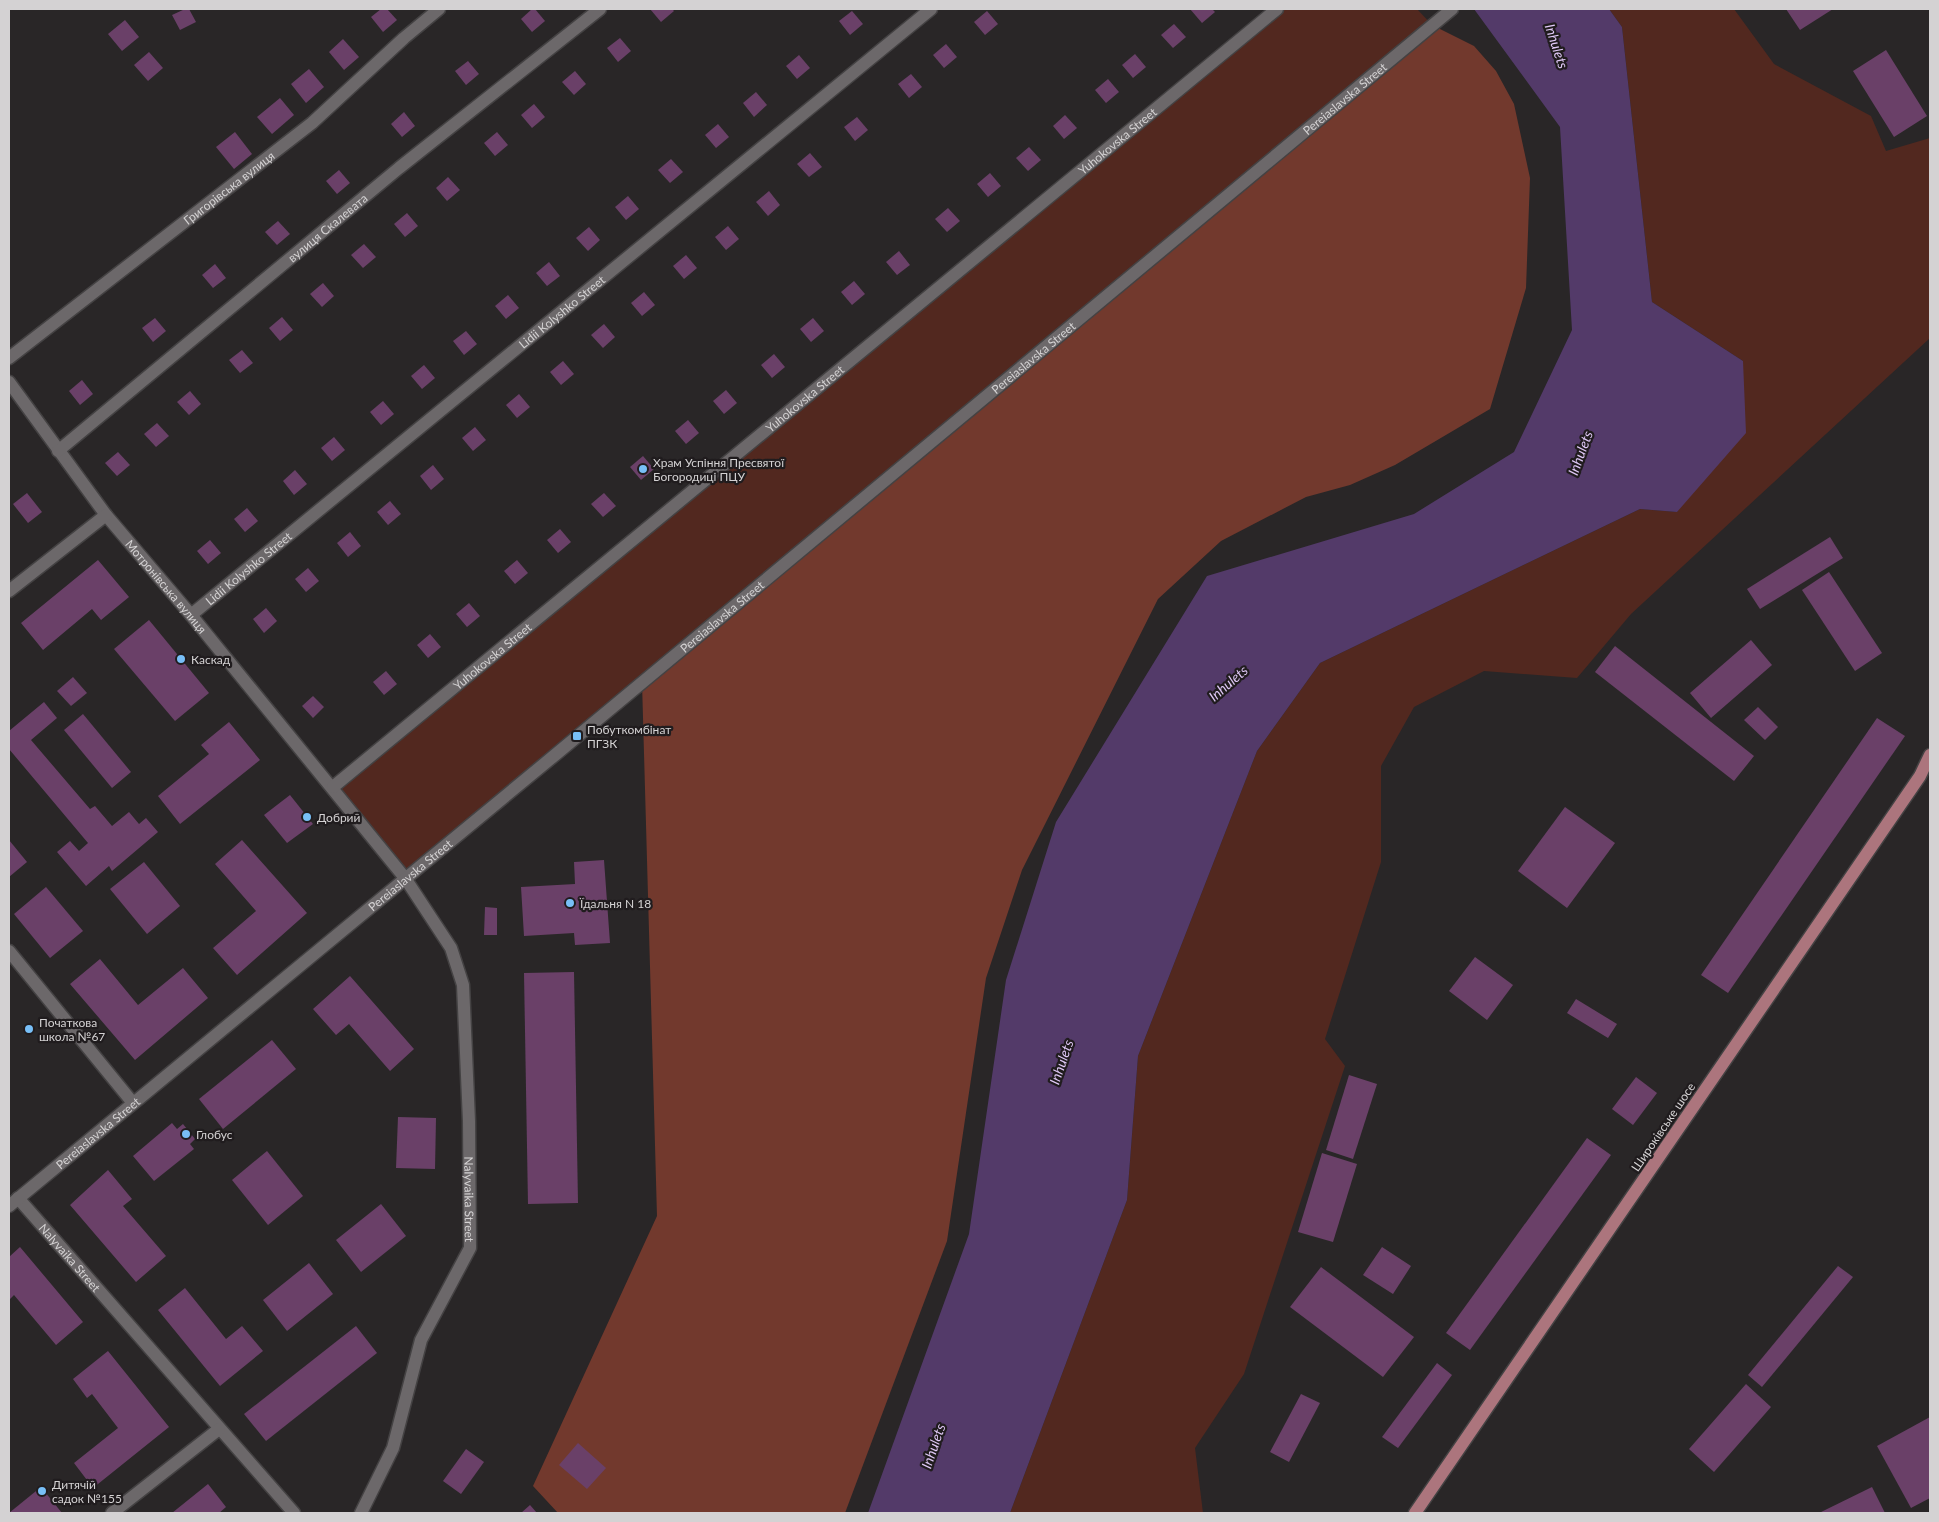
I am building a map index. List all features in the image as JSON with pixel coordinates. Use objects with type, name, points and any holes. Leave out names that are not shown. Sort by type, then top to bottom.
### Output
[{"type":"main road","name":"Широківське шосе","points":[[1414,1513],[1920,776],[1930,755]]},
{"type":"street","name":"Григорівська вулиця","points":[[9,358],[312,124],[404,38],[439,9]]},
{"type":"street","name":"вулиця Скалевата","points":[[58,451],[399,168],[600,9]]},
{"type":"street","name":"Lidii Kolyshko Street","points":[[191,615],[931,9]]},
{"type":"street","name":"Yuhokovska Street","points":[[333,787],[1277,9]]},
{"type":"street","name":"Pereiaslavska Street","points":[[13,1202],[1452,9]]},
{"type":"street","name":"Мотронівська вулиця","points":[[9,382],[106,515],[333,787],[405,878]]},
{"type":"street","points":[[9,591],[106,515]]},
{"type":"street","name":"Nalyvaika Street","points":[[361,1513],[393,1448],[421,1340],[470,1248],[469,1121],[463,985],[451,948],[405,878]]},
{"type":"street","points":[[9,950],[133,1103]]},
{"type":"street","name":"Nalyvaika Street","points":[[13,1202],[294,1513]]},
{"type":"street","points":[[112,1513],[220,1429]]},
{"type":"shaded area","points":[[1279,9],[1417,9],[1432,25],[405,878],[333,787]]},
{"type":"shaded area","points":[[1609,9],[1734,9],[1774,64],[1871,116],[1886,151],[1930,138],[1930,338],[1631,614],[1577,678],[1484,671],[1414,707],[1381,766],[1381,862],[1325,1039],[1345,1066],[1244,1374],[1195,1448],[1203,1513],[1010,1513],[1127,1200],[1138,1056],[1257,751],[1320,663],[1640,509],[1677,512],[1743,361],[1652,302],[1622,27]]},
{"type":"shaded area","points":[[1432,25],[1474,46],[1496,71],[1514,104],[1530,178],[1526,288],[1490,409],[1395,465],[1350,485],[1306,497],[1221,541],[1158,599],[1022,870],[986,978],[947,1241],[845,1513],[558,1513],[533,1486],[657,1216],[642,682]]},
{"type":"water","name":"Inhulets","points":[[1474,9],[1609,9],[1622,27],[1652,302],[1743,361],[1746,433],[1677,512],[1640,509],[1320,663],[1257,751],[1138,1056],[1127,1200],[1010,1513],[868,1513],[969,1234],[1006,980],[1056,822],[1207,576],[1414,514],[1514,452],[1572,330],[1560,127]]},
{"type":"building","points":[[189,9],[196,22],[180,30],[172,15]]},
{"type":"building","points":[[381,9],[387,9],[397,20],[383,32],[371,17]]},
{"type":"building","points":[[532,9],[535,9],[545,21],[532,32],[521,19]]},
{"type":"building","points":[[650,9],[672,9],[674,11],[661,22]]},
{"type":"building","points":[[1190,9],[1212,9],[1215,12],[1202,23]]},
{"type":"building","points":[[1786,9],[1833,9],[1800,30]]},
{"type":"building","points":[[852,11],[863,24],[850,35],[839,21]]},
{"type":"building","points":[[987,11],[998,24],[985,35],[974,22]]},
{"type":"building","points":[[125,20],[139,37],[122,51],[108,34]]},
{"type":"building","points":[[1174,24],[1186,37],[1173,48],[1161,35]]},
{"type":"building","points":[[620,38],[631,51],[618,62],[607,48]]},
{"type":"building","points":[[343,39],[359,57],[344,70],[329,52]]},
{"type":"building","points":[[946,44],[957,57],[944,68],[933,55]]},
{"type":"building","points":[[1886,50],[1927,116],[1894,137],[1853,71]]},
{"type":"building","points":[[149,52],[163,68],[148,81],[134,65]]},
{"type":"building","points":[[1135,54],[1146,67],[1133,78],[1122,65]]},
{"type":"building","points":[[799,55],[810,68],[797,79],[786,66]]},
{"type":"building","points":[[468,61],[479,74],[466,85],[455,71]]},
{"type":"building","points":[[309,69],[324,87],[306,103],[291,84]]},
{"type":"building","points":[[575,71],[586,84],[574,95],[562,82]]},
{"type":"building","points":[[911,74],[922,87],[909,98],[898,84]]},
{"type":"building","points":[[1108,79],[1119,92],[1106,103],[1095,90]]},
{"type":"building","points":[[756,92],[767,105],[754,117],[743,103]]},
{"type":"building","points":[[280,98],[294,115],[272,134],[257,117]]},
{"type":"building","points":[[534,104],[545,117],[532,128],[521,115]]},
{"type":"building","points":[[404,112],[415,126],[402,137],[391,124]]},
{"type":"building","points":[[1065,115],[1077,128],[1064,139],[1053,126]]},
{"type":"building","points":[[857,117],[868,130],[855,141],[844,127]]},
{"type":"building","points":[[718,124],[729,137],[716,148],[705,135]]},
{"type":"building","points":[[235,132],[252,154],[234,169],[216,147]]},
{"type":"building","points":[[497,132],[508,145],[495,156],[484,143]]},
{"type":"building","points":[[1029,147],[1041,160],[1028,171],[1016,158]]},
{"type":"building","points":[[810,153],[822,167],[809,177],[797,164]]},
{"type":"building","points":[[671,159],[683,172],[670,183],[658,170]]},
{"type":"building","points":[[339,170],[350,183],[337,194],[326,181]]},
{"type":"building","points":[[990,173],[1001,186],[988,197],[977,184]]},
{"type":"building","points":[[448,177],[460,190],[447,201],[436,188]]},
{"type":"building","points":[[769,191],[780,205],[768,216],[756,202]]},
{"type":"building","points":[[628,196],[639,209],[626,220],[615,207]]},
{"type":"building","points":[[948,208],[960,221],[947,232],[935,219]]},
{"type":"building","points":[[407,213],[418,226],[405,237],[394,224]]},
{"type":"building","points":[[278,221],[290,234],[277,245],[265,232]]},
{"type":"building","points":[[728,226],[739,239],[726,250],[715,237]]},
{"type":"building","points":[[589,227],[600,240],[588,251],[576,238]]},
{"type":"building","points":[[364,244],[376,257],[363,268],[351,255]]},
{"type":"building","points":[[899,251],[910,265],[897,275],[886,262]]},
{"type":"building","points":[[686,255],[697,268],[684,279],[673,266]]},
{"type":"building","points":[[549,262],[560,276],[547,286],[536,273]]},
{"type":"building","points":[[215,264],[226,278],[213,288],[202,275]]},
{"type":"building","points":[[854,281],[865,294],[852,305],[841,292]]},
{"type":"building","points":[[323,283],[334,296],[322,307],[310,294]]},
{"type":"building","points":[[644,292],[655,305],[642,316],[631,303]]},
{"type":"building","points":[[508,295],[519,308],[506,319],[495,306]]},
{"type":"building","points":[[282,317],[293,330],[280,341],[269,328]]},
{"type":"building","points":[[155,318],[166,331],[153,342],[142,328]]},
{"type":"building","points":[[813,318],[824,331],[811,342],[800,329]]},
{"type":"building","points":[[604,324],[615,337],[603,348],[591,335]]},
{"type":"building","points":[[466,331],[477,344],[464,355],[453,341]]},
{"type":"building","points":[[242,350],[253,363],[240,373],[229,360]]},
{"type":"building","points":[[774,354],[785,367],[772,378],[761,365]]},
{"type":"building","points":[[563,361],[574,374],[561,385],[550,372]]},
{"type":"building","points":[[424,365],[435,378],[422,389],[411,376]]},
{"type":"building","points":[[82,380],[93,394],[80,405],[69,391]]},
{"type":"building","points":[[726,390],[737,403],[724,414],[713,401]]},
{"type":"building","points":[[190,391],[201,404],[189,415],[177,402]]},
{"type":"building","points":[[519,394],[530,407],[517,418],[506,405]]},
{"type":"building","points":[[383,401],[394,414],[381,425],[370,412]]},
{"type":"building","points":[[688,420],[699,433],[686,444],[675,431]]},
{"type":"building","points":[[157,423],[169,436],[156,447],[144,434]]},
{"type":"building","points":[[475,427],[486,440],[473,451],[462,438]]},
{"type":"building","points":[[334,437],[345,450],[332,461],[321,448]]},
{"type":"building","points":[[118,452],[130,465],[117,476],[105,463]]},
{"type":"building","points":[[643,456],[654,469],[641,480],[630,467]]},
{"type":"building","points":[[433,465],[444,479],[431,490],[420,476]]},
{"type":"building","points":[[295,470],[307,484],[294,495],[283,481]]},
{"type":"building","points":[[27,493],[42,512],[28,523],[13,504]]},
{"type":"building","points":[[604,493],[616,506],[603,517],[591,504]]},
{"type":"building","points":[[390,501],[401,514],[388,525],[377,512]]},
{"type":"building","points":[[247,508],[258,521],[245,532],[234,519]]},
{"type":"building","points":[[560,529],[571,542],[558,553],[547,540]]},
{"type":"building","points":[[350,532],[361,546],[348,557],[337,543]]},
{"type":"building","points":[[1830,537],[1843,558],[1760,609],[1747,589]]},
{"type":"building","points":[[210,540],[221,553],[208,564],[197,551]]},
{"type":"building","points":[[98,560],[129,597],[101,620],[92,609],[43,650],[21,623]]},
{"type":"building","points":[[517,560],[528,573],[515,584],[504,571]]},
{"type":"building","points":[[308,568],[319,581],[306,592],[295,579]]},
{"type":"building","points":[[1829,572],[1882,653],[1855,671],[1802,590]]},
{"type":"building","points":[[469,603],[480,616],[467,627],[456,614]]},
{"type":"building","points":[[266,608],[277,621],[264,633],[253,619]]},
{"type":"building","points":[[149,620],[209,693],[175,721],[114,649]]},
{"type":"building","points":[[430,634],[441,647],[428,658],[417,645]]},
{"type":"building","points":[[1751,640],[1772,665],[1711,718],[1690,693]]},
{"type":"building","points":[[1615,646],[1754,756],[1734,781],[1595,672]]},
{"type":"building","points":[[386,671],[397,684],[384,695],[373,682]]},
{"type":"building","points":[[73,677],[87,693],[71,706],[57,691]]},
{"type":"building","points":[[313,696],[324,707],[313,718],[302,706]]},
{"type":"building","points":[[44,702],[57,718],[31,740],[90,809],[95,806],[112,826],[129,812],[139,824],[146,818],[158,832],[112,871],[109,866],[86,886],[57,852],[70,841],[79,851],[88,843],[9,749],[9,731]]},
{"type":"building","points":[[1758,707],[1778,727],[1765,740],[1744,720]]},
{"type":"building","points":[[83,714],[131,772],[112,788],[64,730]]},
{"type":"building","points":[[1877,718],[1905,736],[1728,993],[1701,975]]},
{"type":"building","points":[[229,722],[260,760],[180,824],[158,796],[209,754],[201,745]]},
{"type":"building","points":[[290,795],[313,824],[287,843],[264,815]]},
{"type":"building","points":[[1565,807],[1615,843],[1567,908],[1518,871]]},
{"type":"building","points":[[9,840],[27,862],[9,877]]},
{"type":"building","points":[[242,840],[307,913],[237,975],[213,948],[256,911],[215,864]]},
{"type":"building","points":[[604,860],[610,943],[575,945],[574,933],[524,936],[521,887],[575,884],[574,862]]},
{"type":"building","points":[[144,862],[180,906],[147,934],[110,889]]},
{"type":"building","points":[[46,887],[83,931],[50,958],[14,914]]},
{"type":"building","points":[[485,907],[497,908],[497,935],[484,935]]},
{"type":"building","points":[[1475,957],[1513,985],[1487,1020],[1449,991]]},
{"type":"building","points":[[100,959],[138,1005],[183,968],[208,998],[135,1060],[70,984]]},
{"type":"building","points":[[574,972],[578,1203],[528,1204],[524,973]]},
{"type":"building","points":[[350,976],[414,1049],[390,1071],[349,1024],[336,1035],[313,1009]]},
{"type":"building","points":[[1576,999],[1617,1024],[1608,1038],[1567,1013]]},
{"type":"building","points":[[272,1040],[296,1069],[223,1129],[199,1099]]},
{"type":"building","points":[[1349,1075],[1377,1084],[1353,1159],[1326,1150]]},
{"type":"building","points":[[1636,1077],[1657,1093],[1633,1125],[1612,1109]]},
{"type":"building","points":[[398,1117],[436,1118],[435,1169],[396,1168]]},
{"type":"building","points":[[172,1123],[177,1129],[183,1124],[195,1139],[190,1144],[194,1149],[154,1181],[133,1156]]},
{"type":"building","points":[[1587,1138],[1611,1155],[1470,1350],[1446,1333]]},
{"type":"building","points":[[267,1151],[303,1196],[268,1225],[232,1180]]},
{"type":"building","points":[[1322,1153],[1357,1164],[1333,1242],[1298,1232]]},
{"type":"building","points":[[108,1170],[132,1199],[123,1206],[166,1256],[136,1282],[70,1205]]},
{"type":"building","points":[[381,1204],[406,1236],[361,1272],[336,1240]]},
{"type":"building","points":[[20,1247],[83,1322],[56,1345],[14,1295],[9,1300],[9,1257]]},
{"type":"building","points":[[1382,1247],[1411,1266],[1393,1294],[1363,1275]]},
{"type":"building","points":[[309,1263],[333,1294],[287,1331],[263,1300]]},
{"type":"building","points":[[1838,1266],[1853,1277],[1762,1387],[1748,1375]]},
{"type":"building","points":[[1321,1267],[1414,1337],[1383,1377],[1290,1307]]},
{"type":"building","points":[[185,1288],[226,1339],[242,1326],[263,1351],[220,1386],[158,1310]]},
{"type":"building","points":[[356,1326],[377,1353],[266,1441],[244,1414]]},
{"type":"building","points":[[108,1351],[169,1427],[93,1488],[74,1463],[118,1428],[92,1394],[87,1398],[73,1379]]},
{"type":"building","points":[[1437,1363],[1452,1375],[1398,1448],[1382,1437]]},
{"type":"building","points":[[1746,1384],[1771,1407],[1714,1472],[1689,1449]]},
{"type":"building","points":[[1301,1394],[1320,1403],[1289,1462],[1270,1452]]},
{"type":"building","points":[[1930,1417],[1930,1498],[1911,1508],[1877,1446]]},
{"type":"building","points":[[578,1443],[606,1468],[587,1489],[559,1465]]},
{"type":"building","points":[[466,1449],[484,1462],[461,1494],[443,1481]]},
{"type":"building","points":[[208,1484],[226,1507],[219,1513],[172,1513]]},
{"type":"building","points":[[41,1487],[62,1513],[9,1513]]},
{"type":"building","points":[[1872,1487],[1885,1513],[1819,1513]]},
{"type":"building","points":[[530,1505],[537,1513],[521,1513]]},
{"type":"place","name":"Храм Успіння Пресвятої Богородиці ПЦУ","points":[[643,469]]},
{"type":"place","name":"Каскад","points":[[181,659]]},
{"type":"place","name":"Побуткомбінат ПГЗК","points":[[577,736]]},
{"type":"place","name":"Добрий","points":[[307,817]]},
{"type":"place","name":"Їдальня N 18","points":[[570,903]]},
{"type":"place","name":"Початкова школа №67","points":[[29,1029]]},
{"type":"place","name":"Глобус","points":[[186,1134]]},
{"type":"place","name":"Дитячій садок №155","points":[[42,1491]]}]
